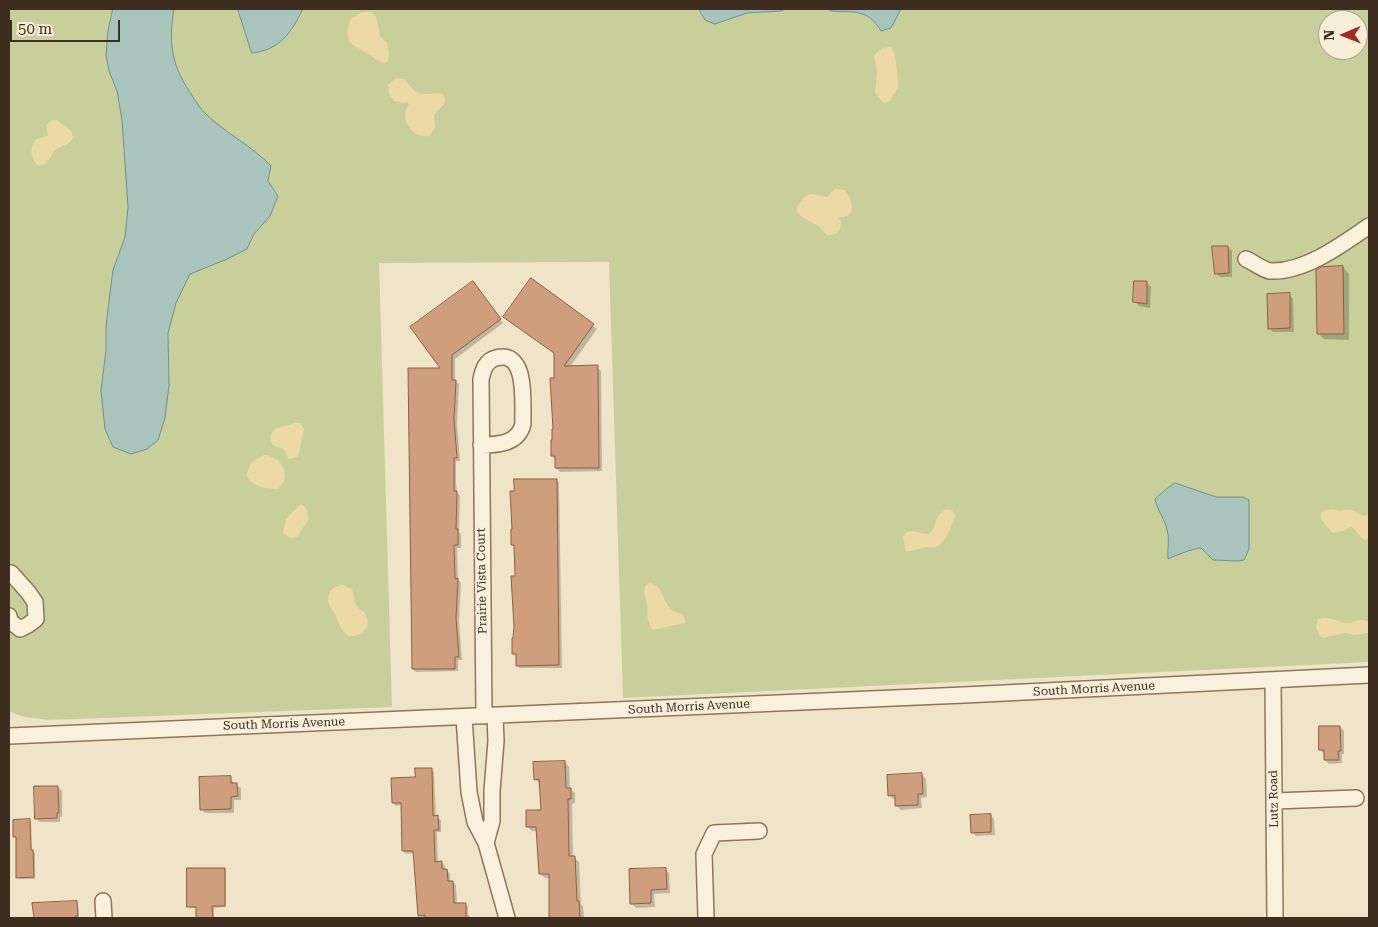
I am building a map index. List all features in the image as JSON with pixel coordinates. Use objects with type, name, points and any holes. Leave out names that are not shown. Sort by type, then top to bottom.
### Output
[{"type":"street","points":[[1246,259],[1269,271],[1301,267],[1338,248],[1369,226]]},
{"type":"street","name":"Prairie Vista Court","points":[[481,445],[494,445],[506,442],[515,438],[521,431],[523,424],[522,376],[514,362],[506,358],[496,358],[488,362],[483,369],[481,379],[481,445],[490,716],[496,741],[492,821],[486,843]]},
{"type":"street","points":[[9,572],[35,602],[36,618],[20,629],[10,621],[9,616]]},
{"type":"street","name":"South Morris Avenue","points":[[9,736],[490,716],[1369,675]]},
{"type":"street","name":"Lutz Road","points":[[1272,680],[1275,918]]},
{"type":"street","points":[[464,717],[469,792],[475,822],[486,843],[507,918]]},
{"type":"street","points":[[1274,801],[1356,798]]},
{"type":"street","points":[[706,918],[704,854],[714,833],[759,831]]},
{"type":"street","points":[[103,901],[104,918]]},
{"type":"green space","points":[[9,9],[1369,9],[1369,662],[623,698],[609,262],[379,263],[392,707],[49,720],[9,711]]},
{"type":"sand","points":[[363,12],[370,12],[376,16],[380,36],[386,42],[389,52],[388,62],[378,61],[353,45],[348,38],[348,27],[351,18]]},
{"type":"sand","points":[[891,47],[895,54],[898,87],[890,101],[883,103],[875,92],[877,72],[874,56],[882,48]]},
{"type":"sand","points":[[396,78],[404,79],[418,93],[443,94],[445,100],[434,114],[435,128],[430,136],[423,136],[413,131],[406,121],[405,115],[409,104],[407,102],[394,101],[389,94],[388,85]]},
{"type":"sand","points":[[57,120],[71,131],[72,140],[59,147],[48,162],[39,166],[32,157],[34,142],[37,139],[48,136],[46,125],[51,121]]},
{"type":"sand","points":[[835,189],[845,190],[852,206],[848,216],[838,218],[841,221],[840,230],[836,234],[827,235],[818,226],[800,215],[797,209],[798,205],[808,195],[814,194],[827,197]]},
{"type":"sand","points":[[300,423],[304,429],[297,457],[289,459],[284,449],[273,445],[271,435],[276,429]]},
{"type":"sand","points":[[264,455],[276,459],[284,469],[285,480],[277,489],[259,486],[251,482],[246,475],[251,463]]},
{"type":"sand","points":[[301,504],[306,508],[309,519],[297,537],[290,538],[283,533],[286,519]]},
{"type":"sand","points":[[945,509],[952,510],[955,515],[943,541],[936,547],[906,551],[903,537],[906,532],[914,531],[929,534],[933,530],[938,517]]},
{"type":"sand","points":[[1331,509],[1339,511],[1349,509],[1364,516],[1369,514],[1369,537],[1365,540],[1351,527],[1333,533],[1321,519],[1321,513]]},
{"type":"sand","points":[[650,583],[659,588],[667,605],[683,616],[685,623],[653,630],[648,621],[645,593],[646,585]]},
{"type":"sand","points":[[343,585],[352,589],[356,605],[365,613],[367,618],[367,627],[358,635],[349,636],[343,631],[329,604],[329,593],[331,590],[336,586]]},
{"type":"sand","points":[[1323,618],[1346,623],[1360,620],[1366,621],[1369,622],[1369,633],[1354,635],[1344,633],[1323,638],[1316,627],[1318,619]]},
{"type":"water","points":[[113,9],[174,9],[171,33],[173,55],[180,76],[205,113],[256,152],[271,166],[268,181],[278,196],[270,216],[254,234],[247,249],[190,274],[176,303],[168,333],[169,385],[165,418],[158,440],[147,449],[131,454],[113,447],[105,429],[101,391],[113,270],[125,237],[128,207],[122,120],[117,91],[109,71],[106,55],[108,31]]},
{"type":"water","points":[[238,9],[303,9],[284,39],[270,48],[252,53]]},
{"type":"water","points":[[701,9],[785,9],[781,11],[747,13],[715,24],[705,20],[700,12]]},
{"type":"water","points":[[828,9],[901,9],[891,28],[881,31],[871,18],[865,15]]},
{"type":"water","points":[[1175,483],[1216,497],[1243,497],[1249,500],[1249,549],[1244,560],[1213,560],[1201,548],[1168,559],[1168,534],[1155,499]]},
{"type":"building","points":[[1212,246],[1228,246],[1229,273],[1215,274]]},
{"type":"building","points":[[1343,266],[1344,334],[1317,334],[1316,270],[1321,267]]},
{"type":"building","points":[[531,278],[594,324],[564,366],[598,365],[599,468],[555,468],[555,456],[551,456],[553,429],[550,378],[554,378],[554,353],[503,317]]},
{"type":"building","points":[[473,281],[501,319],[452,355],[452,380],[456,380],[454,419],[457,458],[454,458],[454,491],[457,491],[456,529],[458,529],[458,545],[454,545],[455,579],[458,578],[456,618],[459,657],[455,657],[455,669],[412,669],[408,368],[440,368],[410,327]]},
{"type":"building","points":[[1134,281],[1147,281],[1147,304],[1133,302]]},
{"type":"building","points":[[1290,293],[1290,328],[1268,329],[1267,294]]},
{"type":"building","points":[[514,479],[557,479],[559,665],[516,666],[516,654],[512,654],[514,627],[511,576],[515,576],[514,545],[511,545],[510,491],[514,491]]},
{"type":"building","points":[[1319,726],[1340,726],[1341,751],[1338,751],[1339,760],[1324,760],[1324,750],[1319,750]]},
{"type":"building","points":[[565,761],[566,788],[571,788],[571,799],[568,799],[569,856],[575,856],[577,901],[579,901],[580,918],[549,918],[549,874],[539,874],[536,827],[526,827],[526,810],[541,810],[539,779],[534,780],[533,762]]},
{"type":"building","points":[[415,768],[432,768],[433,816],[438,815],[439,830],[434,830],[435,862],[442,861],[442,869],[447,869],[448,881],[453,881],[454,903],[466,903],[466,918],[425,918],[425,915],[418,916],[413,851],[402,851],[401,803],[392,803],[391,778],[415,777]]},
{"type":"building","points":[[922,773],[923,794],[918,794],[918,805],[895,806],[895,795],[888,796],[887,775]]},
{"type":"building","points":[[231,776],[231,783],[237,783],[238,796],[231,797],[231,809],[200,810],[199,777]]},
{"type":"building","points":[[34,786],[58,786],[59,813],[57,813],[57,818],[35,819]]},
{"type":"building","points":[[991,814],[991,832],[971,833],[970,815]]},
{"type":"building","points":[[30,819],[34,877],[16,878],[16,837],[13,837],[13,820]]},
{"type":"building","points":[[187,868],[225,868],[225,906],[212,906],[213,918],[196,918],[196,907],[187,907]]},
{"type":"building","points":[[666,868],[667,889],[651,890],[651,903],[630,904],[629,869]]},
{"type":"building","points":[[77,901],[78,916],[75,916],[75,918],[34,918],[32,903]]}]
